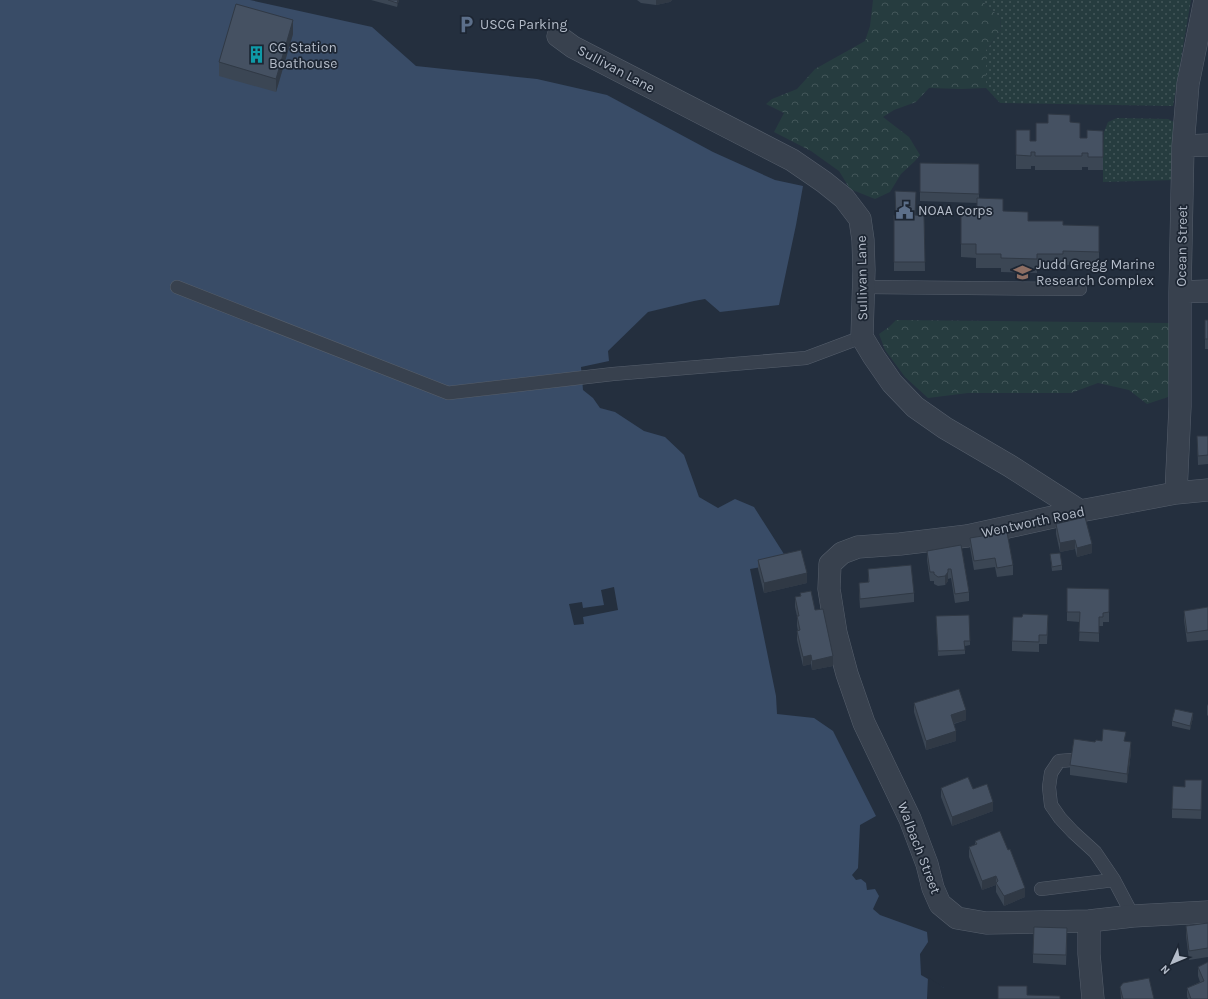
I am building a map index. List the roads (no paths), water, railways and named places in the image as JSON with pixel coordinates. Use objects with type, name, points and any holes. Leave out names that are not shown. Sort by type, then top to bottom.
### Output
[{"type":"street","name":"Ocean Street","points":[[1176,494],[1180,407],[1180,292],[1184,146],[1188,84],[1205,0]]},
{"type":"street","name":"Sullivan Lane","points":[[558,36],[573,47],[792,160],[844,198],[860,219],[863,240],[864,287],[862,337],[892,383],[915,407],[945,428],[1010,466],[1080,511]]},
{"type":"street","points":[[1184,146],[1208,145]]},
{"type":"street","points":[[1180,292],[1208,291]]},
{"type":"street","name":"Wentworth Road","points":[[858,547],[900,544],[967,536],[1080,511],[1176,494],[1208,490]]},
{"type":"street","name":"Walbach Street","points":[[858,547],[842,553],[830,564],[829,589],[836,633],[847,674],[864,722],[910,819],[927,864],[933,888],[940,904],[957,918],[986,923],[1089,921],[1133,916],[1208,912]]},
{"type":"street","points":[[1089,921],[1089,954],[1093,999]]},
{"type":"lane","points":[[177,287],[448,393],[613,374],[806,358],[862,337]]},
{"type":"lane","points":[[864,287],[1080,290]]},
{"type":"lane","points":[[1072,760],[1059,761],[1051,773],[1049,788],[1051,804],[1060,818],[1095,852],[1114,880],[1133,916]]},
{"type":"lane","points":[[1041,889],[1114,880]]},
{"type":"water","points":[[0,0],[250,0],[372,27],[416,66],[537,79],[607,95],[713,152],[775,180],[803,186],[779,305],[720,312],[705,299],[648,312],[608,351],[609,361],[581,367],[583,390],[593,398],[600,408],[615,412],[644,431],[665,437],[684,455],[699,497],[718,508],[735,499],[754,507],[789,562],[750,569],[776,696],[777,714],[814,718],[833,731],[876,816],[860,825],[858,868],[852,875],[856,880],[861,879],[866,883],[867,890],[875,889],[879,896],[873,909],[880,915],[927,932],[928,942],[920,954],[921,975],[944,988],[944,999],[0,999]]},
{"type":"place","name":"USCG Parking","points":[[467,24]]},
{"type":"place","name":"CG Station Boathouse","points":[[256,55]]},
{"type":"place","name":"NOAA Corps","points":[[905,210]]},
{"type":"place","name":"Judd Gregg Marine Research Complex","points":[[1023,272]]}]
